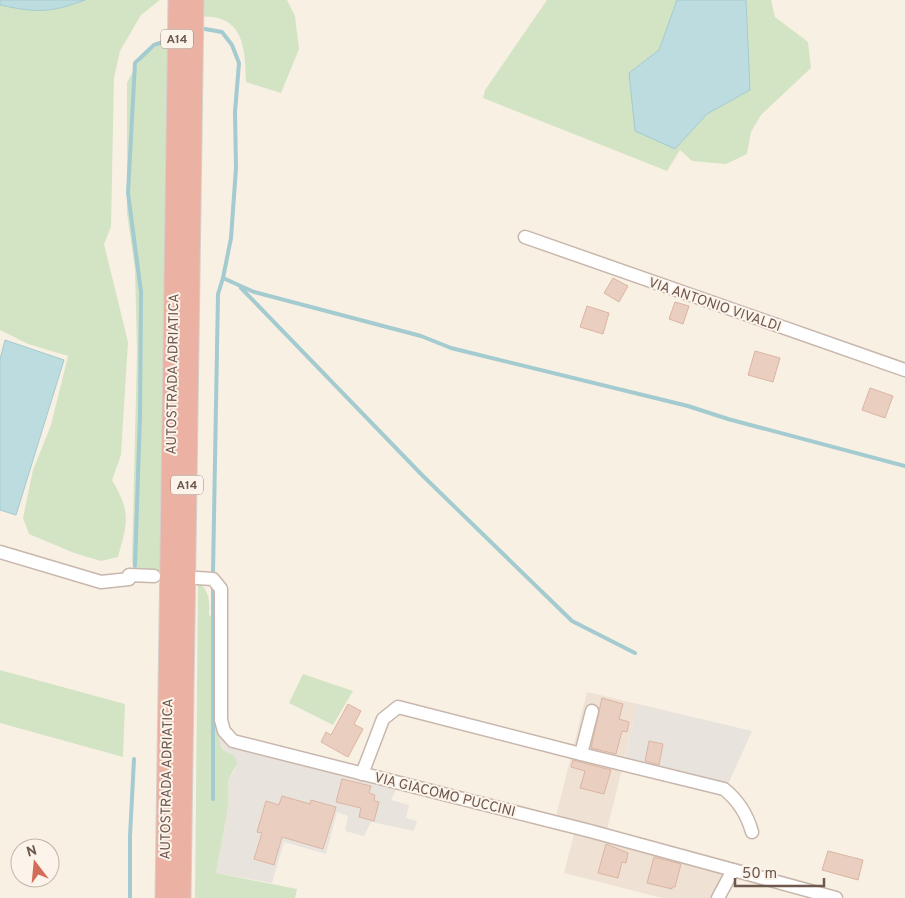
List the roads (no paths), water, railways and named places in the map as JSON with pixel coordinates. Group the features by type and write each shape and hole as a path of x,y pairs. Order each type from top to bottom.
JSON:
{"highway":[{"name":"AUTOSTRADA ADRIATICA","path":"178,0 185,75 181,898"},
{"name":"AUTOSTRADA ADRIATICA","path":"165,898 185,75 194,0"}],"street":[{"name":"VIA ANTONIO VIVALDI","path":"525,237 905,370"},
{"path":"0,552 102,582 129,577 154,576"},
{"name":"VIA GIACOMO PUCCINI","path":"197,578 213,579 221,589 221,720 228,736 236,742 590,831 836,898"},
{"path":"362,774 383,719 398,708 724,789 735,797 747,816 752,832"},
{"path":"581,754 592,710"},
{"path":"718,898 733,870"}],"water":[{"path":"0,0 85,0 52,9 34,10 0,5"},
{"path":"677,0 746,0 750,90 707,114 675,149 635,131 629,73 659,50"},
{"path":"5,340 64,360 16,515 0,510 0,359"}],"waterway":[{"path":"199,28 222,32 232,45 239,63 235,112 236,168 231,238 223,278 254,292 421,336 451,348 688,406 728,419 905,466"},
{"path":"135,566 140,415 141,292 128,193 135,63 154,45 172,39"},
{"path":"213,572 218,294 223,278"},
{"path":"241,288 422,475 572,621 635,653"},
{"path":"213,590 213,799"},
{"path":"130,898 130,836 134,759"}]}
